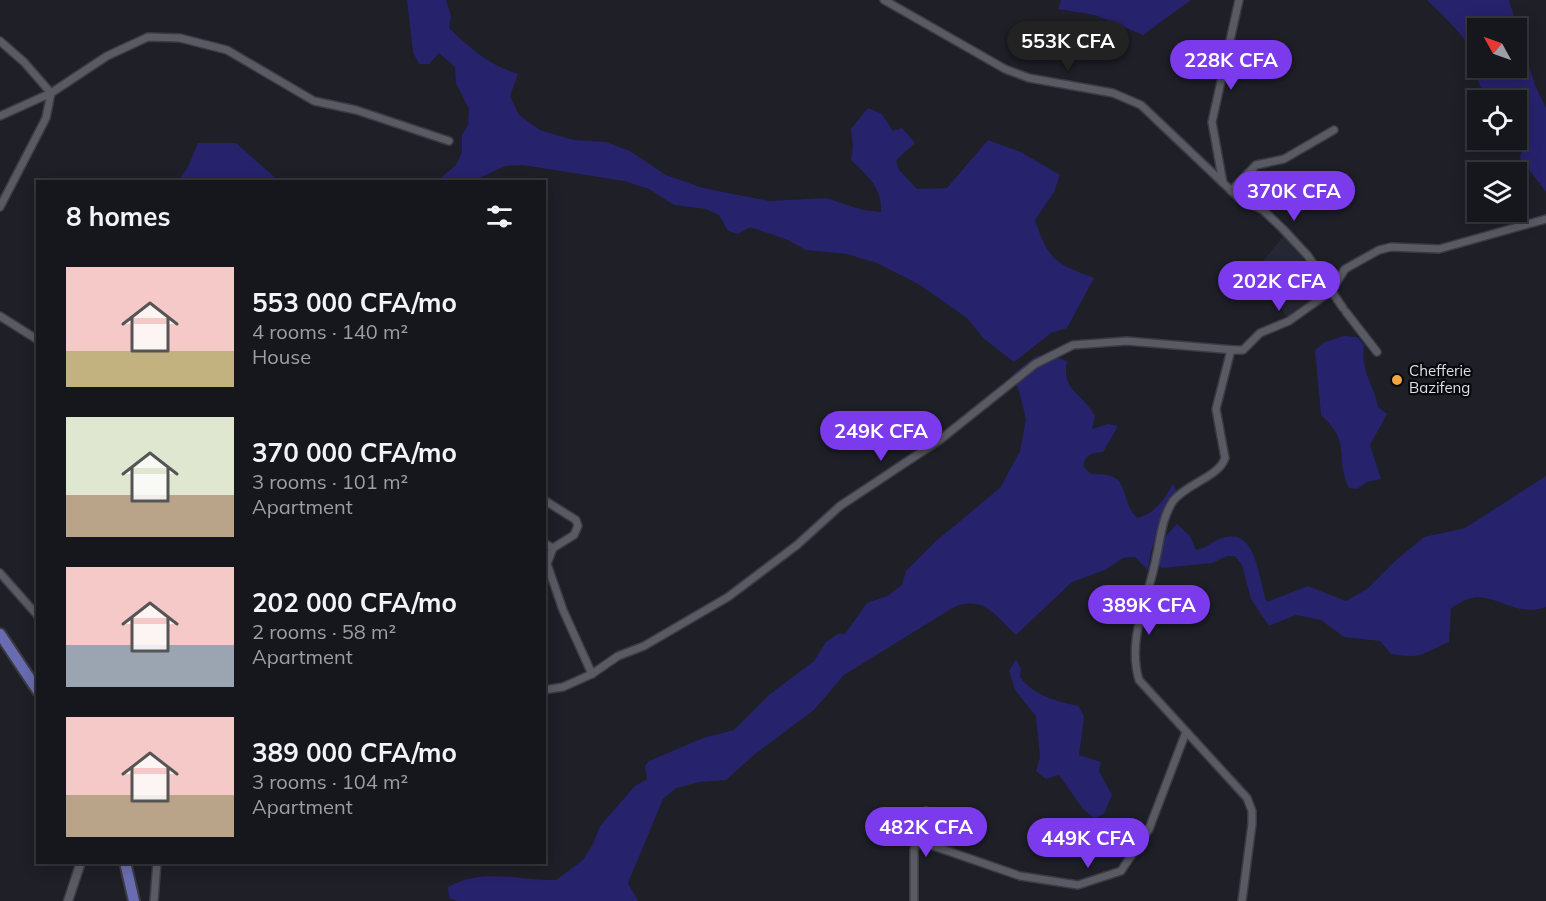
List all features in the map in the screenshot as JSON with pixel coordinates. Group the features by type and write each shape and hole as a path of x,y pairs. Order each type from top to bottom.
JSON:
{"main road":[{"path":"0,634 36,688"},
{"path":"125,864 134,901"}],"street":[{"path":"884,0 1005,69 1029,78 1113,93 1131,99 1153,115 1231,192 1263,210 1283,229 1308,256 1344,310 1377,352"},
{"path":"1223,183 1212,122 1239,0"},
{"path":"0,116 51,93 107,56 148,37 180,38 226,50 314,101 356,110 449,141"},
{"path":"0,41 24,62 51,93"},
{"path":"0,207 46,118 51,93"},
{"path":"1231,192 1256,165 1284,159 1334,130"},
{"path":"1242,901 1252,812 1247,798 1139,680 1134,665 1134,646 1158,546 1173,502 1189,485 1223,464 1226,458 1217,400 1231,350 1243,350 1260,333 1288,321 1331,291 1345,268 1379,250 1399,247 1439,249 1546,219"},
{"path":"0,316 36,339"},
{"path":"546,690 563,687 592,674 618,656 644,646 728,597 797,545 840,506 899,464 941,439 1035,364 1072,345 1127,341 1243,350"},
{"path":"546,501 576,520 578,526 574,535 553,548 547,564 563,609 592,674"},
{"path":"546,544 553,548"},
{"path":"0,573 36,614"},
{"path":"916,840 1020,876 1078,885 1121,871 1149,829 1186,732"},
{"path":"914,901 916,840 926,811"},
{"path":"68,901 80,864"},
{"path":"154,901 157,864"}],"shaded area":[{"path":"407,0 446,0 451,16 449,28 481,56 518,74 510,96 519,115 540,130 573,140 606,142 630,151 666,175 703,188 769,201 826,198 863,210 881,212 877,189 851,160 853,147 851,129 868,108 882,114 893,131 902,128 915,143 896,160 899,170 917,189 947,188 988,140 1021,152 1060,175 1054,192 1035,220 1045,244 1055,259 1094,278 1067,328 1051,333 1014,362 983,338 967,318 920,285 877,263 847,254 806,250 788,240 750,227 738,234 728,231 719,215 706,209 674,205 649,189 624,181 523,165 505,166 475,180 438,180 456,165 462,152 462,135 468,125 469,109 456,83 455,67 439,53 429,64 419,64 413,52"},
{"path":"1061,0 1191,0 1143,35 1095,15 1058,9"},
{"path":"1427,0 1509,0 1515,18 1467,18 1467,44"},
{"path":"1527,59 1535,85 1546,108 1546,192 1527,167 1527,162 1523,162 1520,158 1522,150 1527,150 1527,90 1482,90 1478,78 1527,78"},
{"path":"198,143 236,143 278,180 179,180 188,167"},
{"path":"1284,236 1302,257 1317,282 1316,295 1287,318 1256,269"},
{"path":"1344,336 1357,337 1364,345 1364,364 1378,407 1387,414 1370,445 1381,479 1367,482 1357,489 1349,488 1337,434 1321,415 1315,350 1325,342"},
{"path":"1045,354 1067,361 1066,371 1070,386 1095,416 1092,429 1108,424 1118,426 1103,452 1090,455 1083,466 1091,474 1105,474 1114,477 1123,487 1127,502 1137,518 1149,513 1158,505 1173,484 1179,496 1158,531 1148,570 1135,557 1123,558 1105,570 1072,582 1016,635 989,609 974,604 954,607 844,675 814,710 755,754 726,780 699,782 676,788 663,799 628,883 638,901 457,901 449,898 448,887 474,878 501,876 556,880 583,860 600,826 635,786 647,779 645,766 649,761 703,738 734,730 770,694 814,661 826,642 838,634 845,634 867,603 887,596 902,585 906,571 936,541 1000,488 1020,451 1026,419 1019,391 1012,375 1035,357"},
{"path":"1546,476 1546,607 1525,610 1487,598 1477,597 1466,600 1451,608 1449,642 1416,656 1391,654 1380,641 1344,637 1321,620 1296,615 1269,626 1251,599 1242,565 1235,556 1227,556 1212,563 1162,568 1158,563 1164,538 1177,524 1190,536 1196,550 1226,537 1236,537 1244,541 1255,559 1267,602 1308,586 1346,601 1367,589 1396,560 1424,537 1465,528"},
{"path":"1016,659 1021,669 1020,677 1032,689 1054,700 1079,706 1084,717 1079,755 1101,762 1099,771 1112,795 1104,814 1094,818 1083,809 1059,775 1046,779 1036,771 1040,758 1036,716 1015,690 1009,671"}],"place":[{"name":"Chefferie Bazifeng","path":"1397,380"}]}
